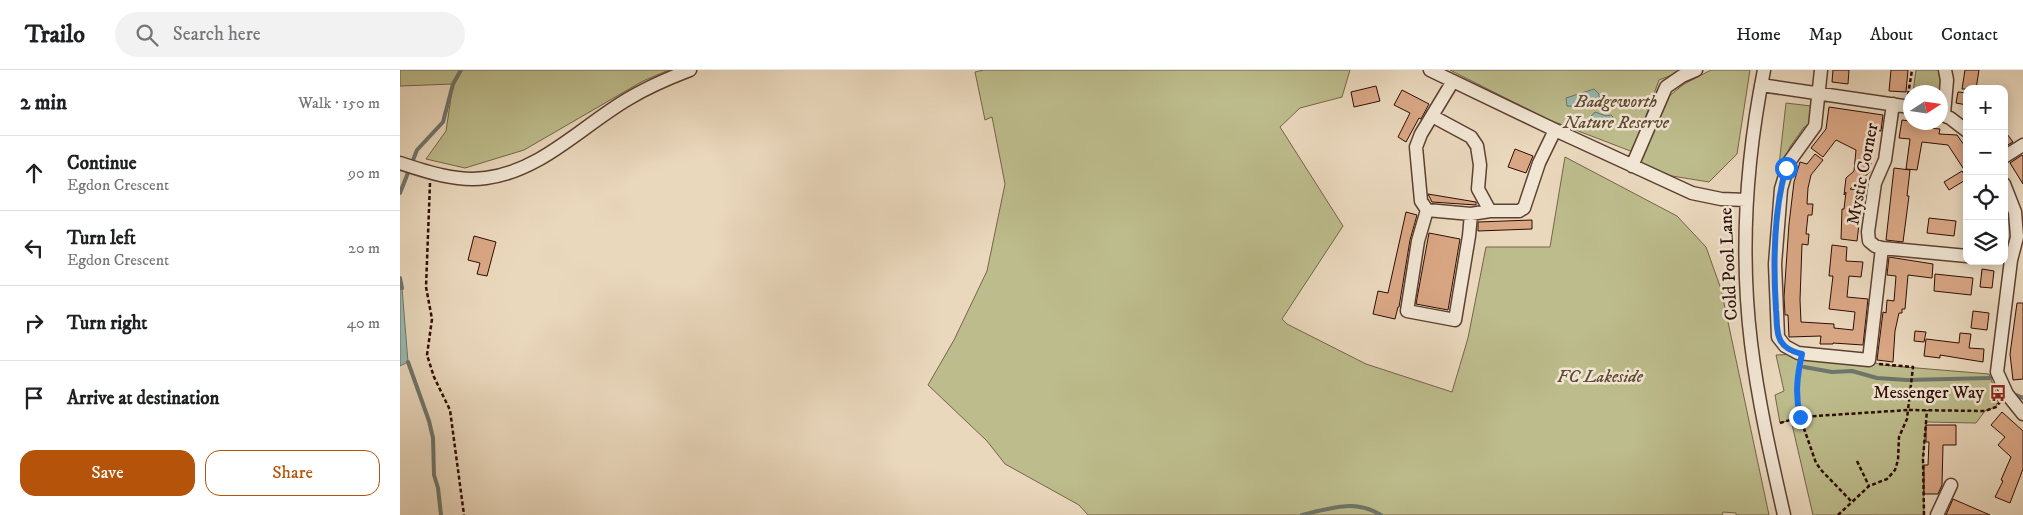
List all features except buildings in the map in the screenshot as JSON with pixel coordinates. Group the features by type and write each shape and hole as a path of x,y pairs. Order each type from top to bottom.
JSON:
{"street":[{"path":"400,163 459,179 486,178 519,169 538,160 628,99 671,77 690,70"},
{"name":"Cold Pool Lane","path":"1430,70 1554,130 1692,193 1721,199 1746,200 1745,253 1751,343 1769,450 1784,515"},
{"path":"1632,166 1666,87 1682,76 1696,70"},
{"path":"1746,200 1752,142 1764,70"},
{"path":"1821,70 1815,126 1786,168 1781,189 1776,226 1775,264 1778,337 1789,349 1802,354 1869,360 1882,248 1963,256"},
{"path":"1945,70 1946,85"},
{"path":"1453,81 1416,147 1422,201 1427,210 1418,241 1407,310 1455,320 1471,214"},
{"path":"1761,85 1903,106"},
{"name":"Mystic Corner","path":"1882,248 1874,246 1870,241 1868,232 1876,182 1886,160 1893,104"},
{"path":"1432,116 1471,138 1477,146 1480,165 1478,189 1490,211"},
{"path":"1948,118 1966,130"},
{"path":"1427,210 1471,214 1490,211 1519,211 1524,208 1539,163 1554,130"},
{"path":"2008,154 2023,145"},
{"path":"2008,193 2016,212 2020,237 2008,260"},
{"path":"2008,265 1997,372 2007,394 2023,414"},
{"path":"1936,515 1951,485"}],"path":[{"path":"1911,85 1912,70"},
{"path":"430,172 426,287 432,319 427,355 434,377 450,410 464,515"},
{"path":"1802,354 1796,382 1796,399 1800,417 1816,462 1822,471 1852,502"},
{"path":"1838,515 1869,486 1888,479 1895,470 1898,460 1899,437 1907,419 1913,367 1881,365 1869,360"},
{"path":"1780,422 1800,417 1908,410 1985,411 1996,408 2007,394"},
{"path":"1924,515 1923,458 1927,410"},
{"path":"1857,461 1869,486"}],"green space":[{"path":"400,70 669,70 643,81 524,150 465,168 426,159 446,131 453,84 400,86"},
{"name":"FC Lakeside","path":"984,70 1350,70 1342,97 1300,108 1280,127 1343,226 1282,319 1287,324 1366,364 1452,392 1468,338 1486,247 1550,247 1565,157 1677,216 1706,247 1721,289 1769,515 1736,515 1736,513 1723,512 1722,515 1088,515 1079,505 1005,464 987,441 928,385 954,340 987,271 1005,184 992,117 985,120 975,72"},
{"name":"Badgeworth Nature Reserve","path":"1450,70 1685,70 1659,80 1633,152 1547,119"},
{"path":"1711,70 1750,70 1737,154 1709,182 1672,176 1636,162 1663,101 1684,84"},
{"path":"1916,70 1940,70 1942,75 1941,85 1914,85"},
{"path":"1786,103 1811,106 1813,112 1808,127 1804,127 1790,147 1782,165 1779,165"},
{"path":"1802,354 1869,360 1881,365 1989,374 1998,398 1996,407 1985,411 1976,423 1926,422 1923,459 1924,515 1813,515 1791,420 1780,423 1775,395 1784,391 1776,355"}],"water":[{"path":"1594,89 1599,94 1600,104 1593,108 1567,106 1566,98"},
{"path":"1595,112 1613,117 1608,124 1586,122"},
{"path":"402,288 408,362 400,366 400,290"}],"waterway":[{"path":"400,193 417,150 443,122 453,84 461,70"},
{"path":"400,278 402,288"},
{"path":"408,362 429,421 433,438 434,475 438,488 441,515"},
{"path":"1804,367 1832,372 1852,371 1877,378 1907,380 1990,378"},
{"path":"2016,395 2023,398"},
{"path":"1302,515 1342,506 1362,507 1381,515"}],"place":[{"name":"Messenger Way","path":"1998,393"}],"route":[{"path":"1786,168 1776,226 1775,264 1778,337 1784,346 1802,354 1796,382 1796,399 1800,417"}]}
